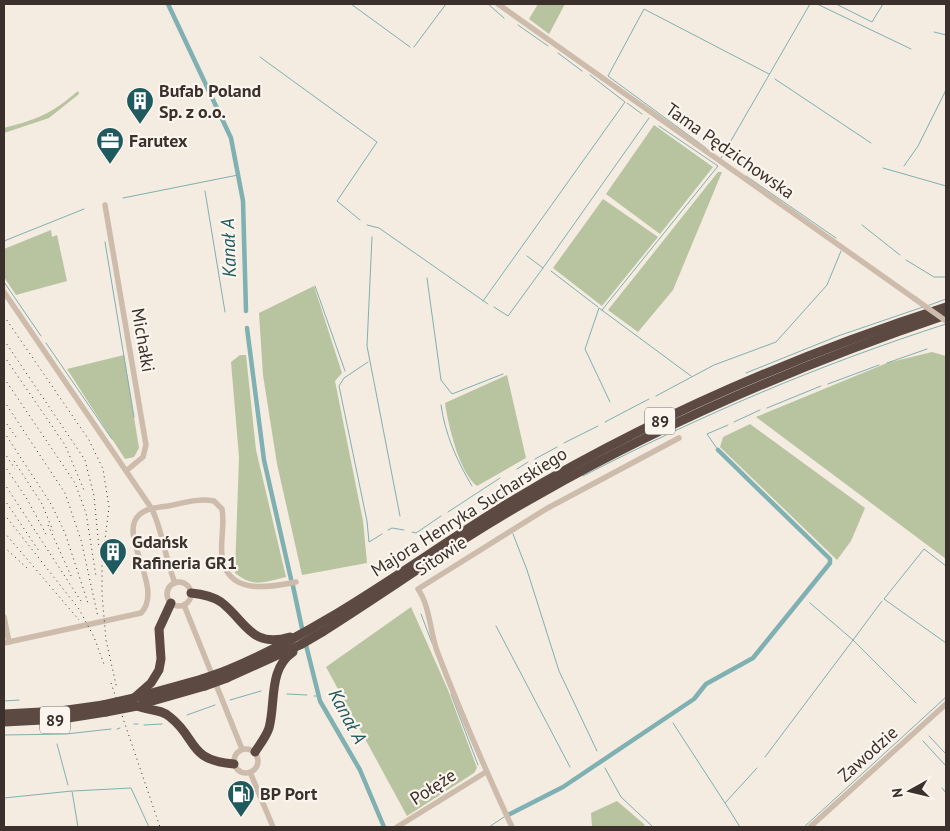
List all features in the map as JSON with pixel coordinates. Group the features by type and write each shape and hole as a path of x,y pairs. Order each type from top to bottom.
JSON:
{"highway":[{"name":"Majora Henryka Sucharskiego","path":"323,627 482,519 627,438 703,401 790,363 946,307"},
{"name":"Majora Henryka Sucharskiego","path":"4,722 62,719 136,702 203,683 226,674 300,640 323,627 500,517 645,437 793,370 946,315"},
{"path":"191,593 209,596 220,601 258,637 276,640 300,640"},
{"path":"170,603 159,629 161,659 159,670 136,702 169,715 191,744 206,758 234,764"},
{"path":"255,752 268,730 279,667 300,640"},
{"name":"Majora Henryka Sucharskiego","path":"4,714 105,708"}],"street":[{"name":"Tama Pędzichowska","path":"498,4 946,321"},
{"name":"Michałki","path":"105,205 146,445 143,457 126,471"},
{"path":"4,292 152,509 175,583"},
{"name":"Sitowie","path":"512,827 486,772 437,650 423,596 418,589 546,509 679,438"},
{"path":"4,617 6,642 141,613 146,607 149,595 135,539 134,522 140,514 152,509 196,500 214,501 222,510 222,556 230,573 239,582 252,587 264,588 296,582"},
{"path":"175,583 187,584 191,593 190,599 184,605 175,606 170,603 167,592 175,583"},
{"path":"184,605 242,749"},
{"name":"Zawodzie","path":"810,827 946,704"},
{"path":"247,748 255,752 258,762 250,772 239,771 234,764 235,755 242,749 247,748"},
{"path":"250,772 273,827"},
{"name":"Połęże","path":"397,827 486,772"}],"green space":[{"path":"538,4 565,4 549,34 529,19"},
{"path":"78,91 79,94 49,118 4,133 4,128 44,115"},
{"path":"654,125 713,167 660,234 606,194"},
{"path":"718,172 722,172 673,290 638,332 608,310"},
{"path":"603,199 658,237 602,306 553,268"},
{"path":"51,230 52,237 57,235 67,281 16,295 4,277 4,249"},
{"path":"314,286 342,373 335,381 363,521 367,563 302,575 277,464 263,375 259,313"},
{"path":"932,352 946,356 946,559 756,417 887,363"},
{"path":"124,355 139,448 134,457 125,459 67,369"},
{"path":"240,355 246,355 256,450 286,577 265,582 248,581 235,573 239,457 231,362"},
{"path":"507,375 526,458 477,486 465,471 460,460 455,447 445,403"},
{"path":"750,424 865,508 851,541 837,560 720,447 723,437"},
{"path":"411,607 448,690 477,768 474,773 407,816 326,667"},
{"path":"617,801 645,825 641,827 592,827 591,813"}],"waterway":[{"name":"Kanał A","path":"168,4 231,138 243,201 246,311"},
{"path":"351,4 410,47"},
{"path":"414,47 446,4"},
{"path":"488,4 504,18"},
{"path":"721,158 810,4"},
{"path":"817,4 911,49"},
{"path":"836,4 872,22 883,4"},
{"path":"706,148 608,76 644,9 769,74"},
{"path":"518,25 548,46"},
{"path":"934,32 946,35"},
{"path":"558,53 582,71"},
{"path":"260,57 377,142 337,201 360,220"},
{"path":"483,301 625,102 590,75"},
{"path":"775,79 871,143"},
{"path":"904,166 918,146 946,90"},
{"path":"627,103 642,114"},
{"path":"543,268 649,118"},
{"path":"602,310 718,166 659,126"},
{"path":"883,168 946,186"},
{"path":"123,198 238,175"},
{"path":"746,176 836,238"},
{"path":"205,191 225,312"},
{"path":"4,241 84,209"},
{"path":"367,225 379,228 488,304"},
{"path":"862,225 900,255"},
{"path":"372,237 367,346 400,516"},
{"path":"105,242 134,417"},
{"path":"656,396 714,365 776,342 827,285 841,251"},
{"path":"494,307 508,316 543,268 527,256"},
{"path":"906,260 934,277 946,277"},
{"path":"551,271 598,307"},
{"path":"427,278 441,380 452,394 503,374"},
{"path":"4,282 41,336"},
{"path":"315,286 345,371"},
{"path":"927,306 946,299"},
{"path":"746,373 838,336 923,307"},
{"path":"610,402 585,349 599,308 691,376"},
{"path":"583,476 672,432 761,392 852,356 946,324"},
{"name":"Kanał A","path":"247,328 264,460 291,579"},
{"path":"46,343 112,439"},
{"path":"887,363 927,349"},
{"path":"368,362 344,378 339,386 367,521 369,542 382,534"},
{"path":"828,384 879,365"},
{"path":"767,408 821,386"},
{"path":"605,422 649,399"},
{"path":"441,405 452,447 472,486"},
{"path":"734,422 760,410"},
{"path":"718,450 707,434 728,425"},
{"path":"564,443 598,426"},
{"path":"535,459 557,447"},
{"path":"508,815 563,787 694,699 706,684 753,658 830,563 830,559 718,450"},
{"path":"517,469 528,462"},
{"path":"448,512 500,478"},
{"path":"412,532 416,533 441,516"},
{"path":"388,530 392,528 404,530"},
{"path":"513,534 527,570 559,671 597,751"},
{"path":"946,566 924,549 884,599 946,643"},
{"name":"Kanał A","path":"293,586 303,633"},
{"path":"810,603 853,640 882,601"},
{"path":"421,614 432,643"},
{"path":"496,626 570,767"},
{"path":"765,757 853,640 916,703"},
{"name":"Kanał A","path":"305,641 320,701 360,770 384,827"},
{"path":"230,700 261,691"},
{"path":"287,694 307,695"},
{"path":"451,694 478,765"},
{"path":"804,827 946,697"},
{"path":"4,701 19,700"},
{"path":"187,715 215,705"},
{"path":"673,723 725,803"},
{"path":"144,725 162,724"},
{"path":"4,735 66,734 111,729"},
{"path":"929,736 946,754"},
{"path":"923,741 946,766"},
{"path":"57,744 68,785"},
{"path":"605,768 621,797 653,827"},
{"path":"740,827 725,803 757,768"},
{"path":"73,791 131,788 149,827"},
{"path":"942,788 946,793"},
{"path":"4,798 72,791 78,827"},
{"path":"489,827 504,817"}],"railway":[{"path":"4,316 89,440 103,469 109,507 102,564 102,594 106,640 117,689"},
{"path":"4,340 85,460 94,496 99,548"},
{"path":"4,356 65,445 84,490"},
{"path":"4,378 75,483 86,513 96,576"},
{"path":"4,401 65,493 81,540 98,617"},
{"path":"4,420 16,437"},
{"path":"4,432 51,504 65,533 88,603"},
{"path":"4,452 15,469"},
{"path":"14,461 42,504 53,531"},
{"path":"4,465 27,499 47,536"},
{"path":"4,483 81,601"},
{"path":"4,499 39,551"},
{"path":"4,514 79,609 94,637 105,667"},
{"path":"48,525 72,578"},
{"path":"4,532 79,620"},
{"path":"4,547 27,568"},
{"path":"111,683 160,827"}],"place":[{"name":"Bufab Poland Sp. z o.o.","path":"140,125"},
{"name":"Farutex","path":"110,165"},
{"name":"Gdańsk Rafineria GR1","path":"113,576"},
{"name":"BP Port","path":"241,818"}]}
